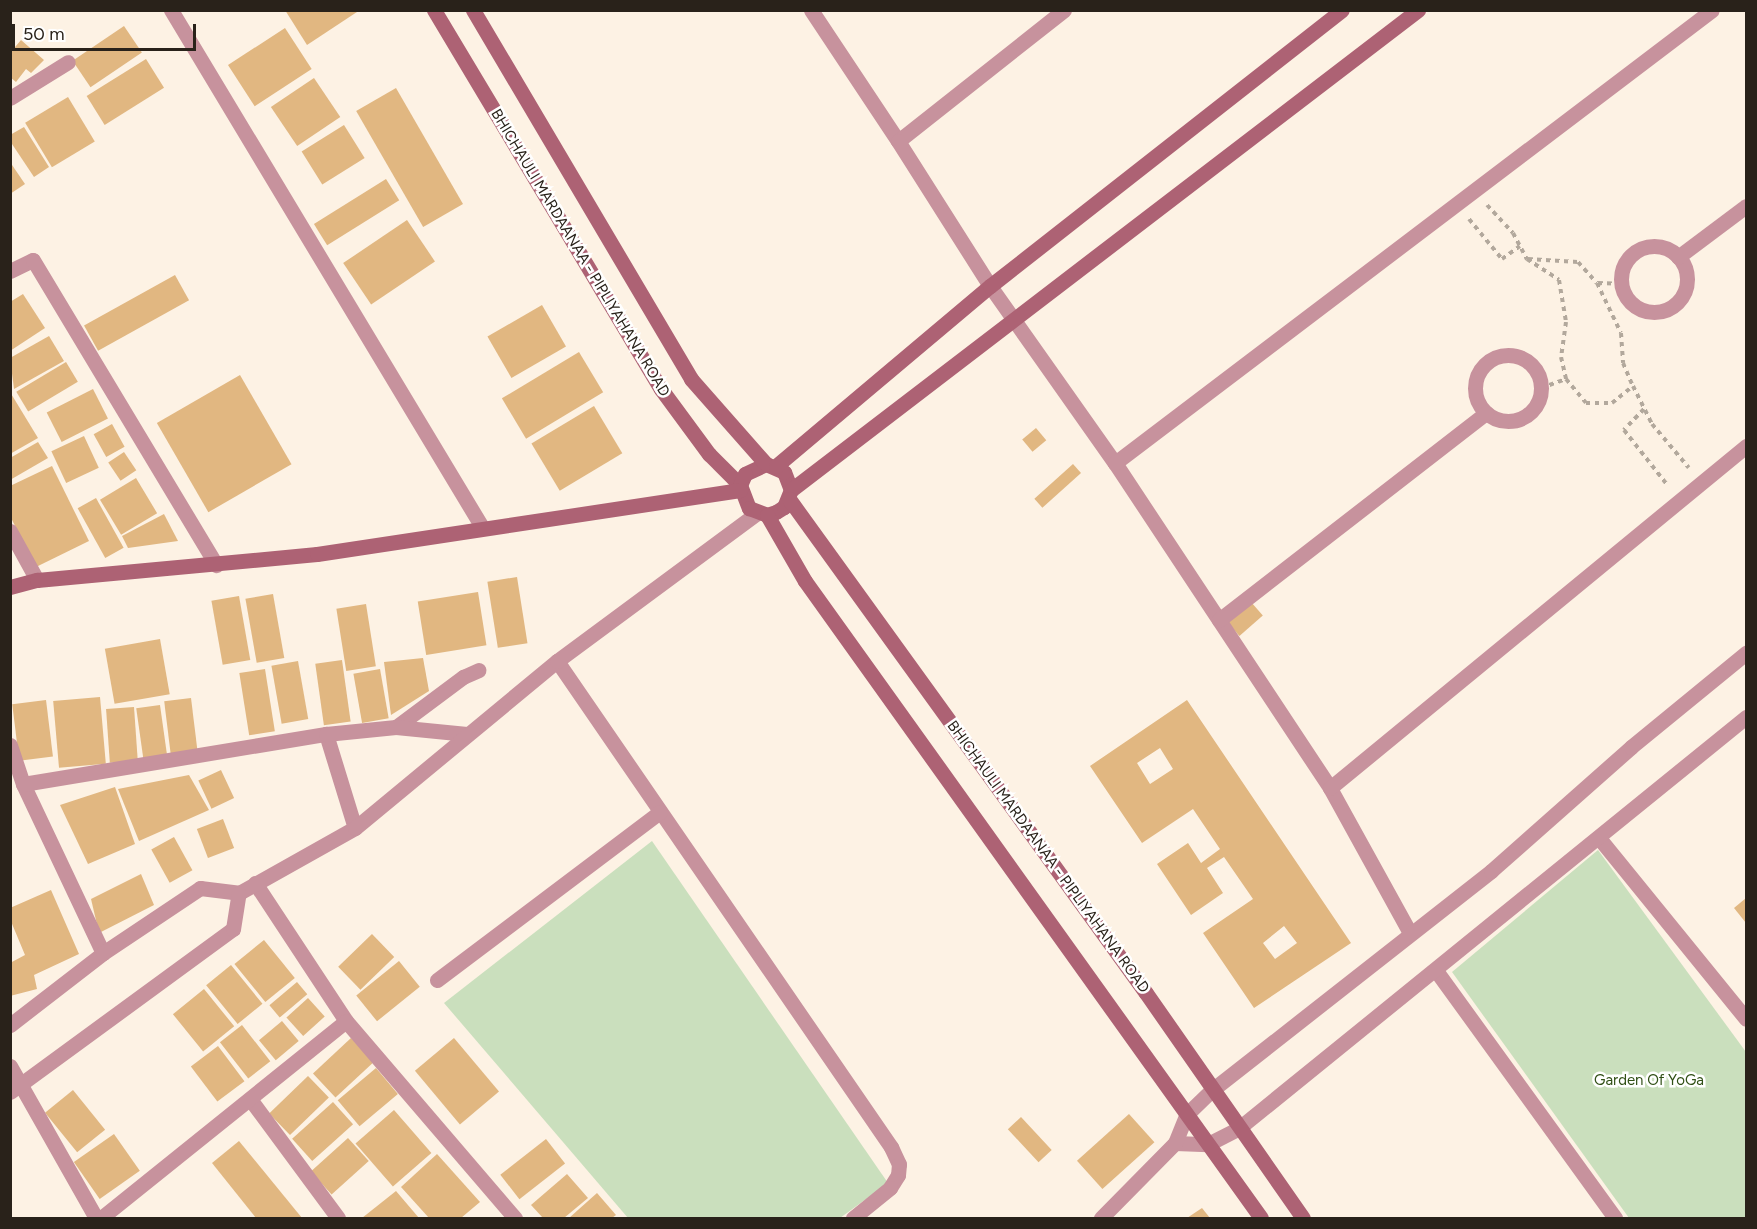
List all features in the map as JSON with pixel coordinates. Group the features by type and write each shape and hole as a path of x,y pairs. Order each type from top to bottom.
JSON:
{"main road":[{"name":"BHICHAULI MARDAANAA - PIPLIYAHANA ROAD","path":"434,10 662,389 709,454 740,487 743,500 762,514 805,581 1261,1218"},
{"name":"BHICHAULI MARDAANAA - PIPLIYAHANA ROAD","path":"473,10 691,379 771,465 789,480 790,494 1303,1218"},
{"path":"10,587 37,580 317,554 740,487 745,474 771,465 990,286 1342,10"},
{"path":"762,514 784,507 790,494 1013,318 1418,10"}],"street":[{"path":"171,10 482,527"},
{"path":"811,10 990,286 1115,463 1330,788 1410,933"},
{"path":"898,141 1064,10"},
{"path":"1115,463 1712,10"},
{"path":"10,98 68,62"},
{"path":"1678,257 1746,206"},
{"path":"1663,248 1678,257 1687,280 1680,300 1672,307 1651,312 1640,310 1631,303 1621,284 1625,263 1641,249 1663,248"},
{"path":"10,271 33,260 216,565"},
{"path":"1517,356 1534,369 1541,388 1534,408 1516,420 1506,421 1485,412 1479,404 1475,382 1479,372 1495,358 1517,356"},
{"path":"1219,620 1485,412"},
{"path":"1330,788 1746,446"},
{"path":"10,1025 104,953 200,888 239,893 355,828 557,661 762,514"},
{"path":"10,531 37,580"},
{"path":"1101,1218 1175,1143 1187,1114 1212,1090 1491,871 1746,653"},
{"path":"557,661 891,1147 899,1164 898,1175 890,1188 853,1218"},
{"path":"396,727 463,677 479,670"},
{"path":"1175,1143 1208,1144 1239,1128 1437,972 1746,717"},
{"path":"23,784 326,734 396,727 467,734"},
{"path":"326,734 355,828"},
{"path":"10,745 23,784 104,953"},
{"path":"436,980 660,812"},
{"path":"1599,838 1746,1016"},
{"path":"255,883 346,1021 515,1218"},
{"path":"16,1088 233,929 239,893"},
{"path":"1437,972 1615,1218"},
{"path":"101,1218 346,1021"},
{"path":"10,1066 16,1088 96,1218"},
{"path":"250,1099 330,1216"}],"path":[{"path":"1474,191 1513,233 1527,259 1559,280 1566,322 1561,357 1566,379 1586,403 1612,403 1633,386"},
{"path":"1457,203 1502,259 1520,246"},
{"path":"1527,259 1578,262 1597,283 1621,333 1623,363 1644,409 1701,483"},
{"path":"1597,283 1621,284"},
{"path":"1541,388 1566,379"},
{"path":"1644,409 1623,430 1680,500"}],"green space":[{"path":"652,841 888,1183 840,1218 628,1218 444,1003"},
{"name":"Garden Of YoGa","path":"1598,850 1746,1052 1746,1218 1629,1218 1452,972"}],"building":[{"path":"285,10 360,10 307,45"},
{"path":"124,26 142,53 90,87 73,61"},
{"path":"285,28 312,69 255,106 228,65"},
{"path":"21,40 44,60 31,73 26,69 16,82 10,77 10,53"},
{"path":"146,59 164,88 105,125 87,96"},
{"path":"314,78 340,117 297,146 271,107"},
{"path":"396,88 463,204 423,227 356,111"},
{"path":"68,97 95,142 52,167 25,123"},
{"path":"344,125 365,158 322,185 302,151"},
{"path":"24,127 49,167 34,177 10,141 10,135"},
{"path":"10,162 25,184 10,194"},
{"path":"386,179 399,200 327,245 314,224"},
{"path":"407,220 435,261 371,305 343,263"},
{"path":"175,275 189,300 98,351 84,325"},
{"path":"23,294 45,328 10,351 10,302"},
{"path":"542,305 566,347 511,378 487,336"},
{"path":"49,336 64,361 14,389 10,358"},
{"path":"579,352 603,392 526,439 502,398"},
{"path":"66,362 78,382 28,412 16,392"},
{"path":"240,375 292,464 208,512 157,423"},
{"path":"93,389 108,418 62,442 47,413"},
{"path":"10,392 38,438 10,454"},
{"path":"594,406 622,453 560,491 531,444"},
{"path":"112,424 125,447 106,457 94,434"},
{"path":"1036,428 1046,440 1032,452 1022,440"},
{"path":"84,436 99,468 66,483 51,451"},
{"path":"38,442 48,458 10,480 10,458"},
{"path":"124,452 136,470 121,481 108,463"},
{"path":"1073,464 1081,473 1042,508 1034,499"},
{"path":"52,466 89,541 36,567 10,516 10,486"},
{"path":"136,478 157,513 121,535 100,500"},
{"path":"96,498 124,548 105,558 78,508"},
{"path":"164,514 178,541 128,548 122,536"},
{"path":"517,577 527,643 498,648 487,582"},
{"path":"478,592 486,645 426,655 418,602"},
{"path":"273,594 284,658 257,663 245,599"},
{"path":"239,596 250,660 223,665 211,601"},
{"path":"1251,602 1263,616 1239,636 1228,622"},
{"path":"366,604 376,666 346,671 336,609"},
{"path":"160,639 170,694 115,704 105,649"},
{"path":"423,658 429,691 391,715 384,662"},
{"path":"342,660 351,721 324,725 315,664"},
{"path":"298,661 308,719 282,724 271,666"},
{"path":"265,669 275,731 249,735 239,673"},
{"path":"380,669 389,718 362,723 353,674"},
{"path":"100,697 106,764 59,768 53,701"},
{"path":"191,698 198,754 171,757 164,701"},
{"path":"46,700 53,757 19,761 12,704"},
{"path":"1187,700 1351,943 1254,1008 1203,933 1253,899 1224,857 1207,868 1223,893 1191,915 1157,864 1188,843 1201,863 1220,849 1193,809 1142,843 1090,766","holes":["1160,748 1173,769 1150,784 1137,763","1284,926 1297,943 1275,959 1263,943"]},
{"path":"160,705 167,756 143,759 136,708"},
{"path":"134,707 138,761 110,763 106,709"},
{"path":"221,770 234,798 211,809 198,781"},
{"path":"189,775 209,810 139,841 118,789"},
{"path":"115,787 135,844 88,864 60,805"},
{"path":"223,819 234,848 208,858 197,829"},
{"path":"174,837 192,870 170,883 151,850"},
{"path":"141,874 154,905 99,933 91,899"},
{"path":"51,890 79,954 34,975 37,989 10,996 10,963 25,955 10,919 10,908"},
{"path":"1746,898 1746,923 1734,908"},
{"path":"372,934 394,957 360,990 338,967"},
{"path":"264,940 295,978 265,1002 234,964"},
{"path":"399,961 420,987 377,1021 356,996"},
{"path":"231,965 262,1004 238,1024 206,985"},
{"path":"297,982 307,994 280,1017 269,1005"},
{"path":"204,989 234,1026 203,1051 173,1014"},
{"path":"308,998 325,1017 303,1036 286,1017"},
{"path":"282,1021 299,1041 276,1060 259,1040"},
{"path":"242,1025 270,1061 248,1078 220,1042"},
{"path":"351,1038 374,1062 335,1098 313,1073"},
{"path":"454,1038 499,1092 460,1124 415,1071"},
{"path":"218,1046 244,1081 217,1102 191,1066"},
{"path":"376,1068 398,1094 360,1126 338,1100"},
{"path":"308,1076 329,1098 290,1135 269,1114"},
{"path":"73,1090 105,1130 77,1152 45,1113"},
{"path":"333,1102 353,1124 312,1161 292,1139"},
{"path":"394,1110 431,1153 393,1186 356,1143"},
{"path":"1129,1114 1154,1142 1102,1189 1077,1161"},
{"path":"1021,1117 1052,1150 1039,1162 1008,1129"},
{"path":"114,1134 140,1171 100,1199 74,1162"},
{"path":"348,1138 369,1161 332,1194 311,1171"},
{"path":"546,1139 565,1163 519,1199 500,1175"},
{"path":"239,1141 302,1218 256,1218 212,1163"},
{"path":"437,1154 480,1202 461,1218 429,1218 401,1187"},
{"path":"567,1174 588,1198 564,1218 543,1218 531,1205"},
{"path":"396,1191 419,1218 362,1218"},
{"path":"597,1193 616,1215 612,1218 569,1218"},
{"path":"1202,1208 1210,1218 1187,1218"}]}
